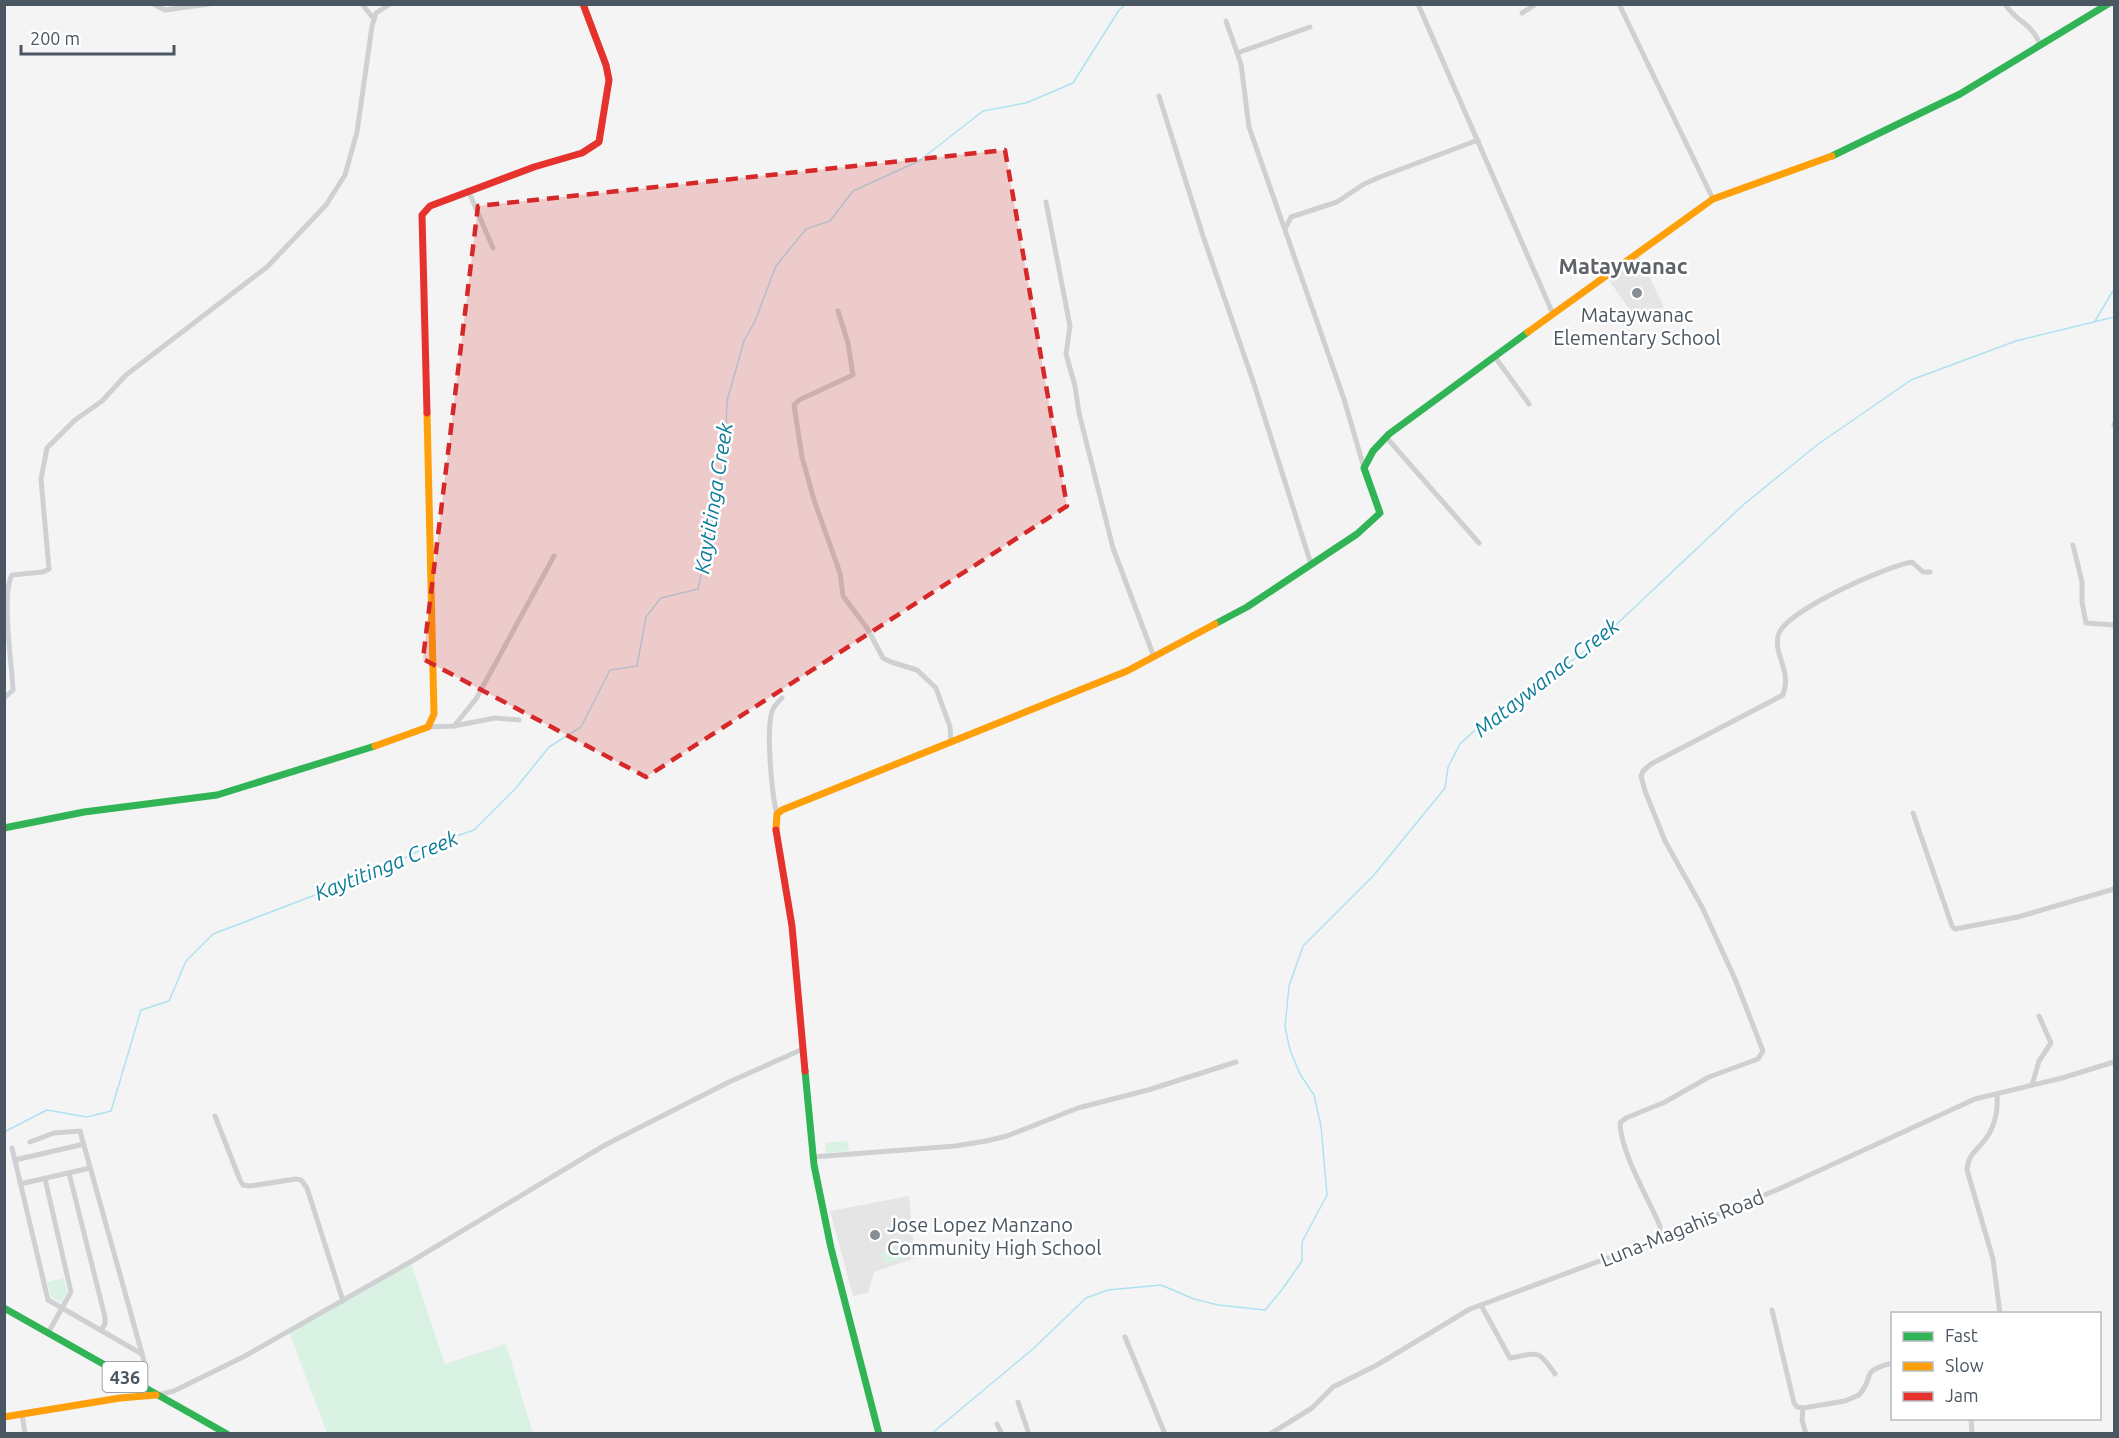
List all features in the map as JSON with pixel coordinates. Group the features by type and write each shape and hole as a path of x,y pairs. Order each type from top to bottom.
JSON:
{"street":[{"path":"153,4 165,10 210,4"},
{"path":"362,4 374,19"},
{"path":"4,698 13,690 7,614 9,580 12,574 43,572 49,569 40,479 47,448 75,420 102,401 126,375 267,267 326,205 345,175 357,132 374,19 376,13 390,4"},
{"path":"428,727 434,714 422,215 430,206 468,190 534,166 582,153 599,142 609,80 606,65 583,4"},
{"path":"1418,4 1553,314"},
{"path":"1522,13 1536,4"},
{"path":"1618,4 1713,199"},
{"path":"2005,4 2010,12 2030,27 2040,44"},
{"path":"1364,468 1373,451 1386,437 1713,199 1826,159 1960,94 2108,4"},
{"path":"777,814 782,810 1127,672 1247,607 1358,534 1380,513 1344,399 1249,127 1240,64 1226,21"},
{"path":"1237,53 1310,27"},
{"path":"1159,96 1311,564"},
{"path":"1285,228 1291,217 1337,202 1364,184 1478,141"},
{"path":"468,190 493,248"},
{"path":"1046,202 1070,326 1066,354 1076,386 1079,413 1113,548 1154,657"},
{"path":"838,311 848,343 853,375 799,400 794,405 802,457 814,500 840,573 843,596 867,627 882,658 917,670 936,688 950,727 951,742"},
{"path":"1495,357 1529,404"},
{"path":"1386,437 1479,543"},
{"path":"2073,545 2082,582 2082,602 2086,623 2115,625"},
{"path":"454,726 476,699 554,556"},
{"path":"1659,1239 1660,1226 1629,1156 1620,1124 1626,1118 1665,1102 1709,1077 1758,1059 1763,1051 1735,979 1702,907 1665,841 1645,791 1641,776 1643,771 1661,758 1783,695 1787,679 1777,643 1778,634 1784,624 1807,608 1878,572 1906,563 1912,562 1923,572 1930,573"},
{"path":"782,698 773,709 770,722 773,801 777,814 775,823 792,926 813,1156 831,1248 879,1434"},
{"path":"4,828 84,812 217,795 407,736 428,727 454,726 495,718 519,720"},
{"path":"1913,813 1952,927 1955,929 2018,917 2115,889"},
{"path":"2032,1085 2039,1061 2051,1043 2039,1016"},
{"path":"4,1417 120,1398 157,1395 174,1391 215,1373 289,1329 343,1301 605,1145 729,1082 803,1049"},
{"path":"813,1156 955,1146 986,1141 1007,1136 1078,1108 1148,1090 1236,1062"},
{"name":"Luna-Magahis Road","path":"1270,1434 1312,1408 1333,1387 1377,1365 1470,1309 1659,1239 1779,1189 1975,1099 2115,1062"},
{"path":"1997,1094 1998,1111 1987,1139 1971,1154 1967,1170 1993,1260 2000,1312"},
{"path":"215,1116 243,1185 296,1179 301,1180 307,1188 343,1301"},
{"path":"30,1142 54,1133 80,1131 146,1368 143,1373"},
{"path":"15,1160 84,1144"},
{"path":"12,1148 47,1297 50,1301 142,1354"},
{"path":"20,1184 90,1168"},
{"path":"69,1173 105,1317 105,1324 101,1330"},
{"path":"45,1179 71,1289 70,1296 48,1333"},
{"path":"1481,1305 1510,1358 1537,1353 1542,1355 1555,1374"},
{"name":"436","path":"4,1308 226,1434"},
{"path":"1772,1310 1794,1403 1797,1407 1845,1401 1859,1395 1870,1371 1891,1364"},
{"path":"1125,1337 1165,1434"},
{"path":"1018,1402 1029,1434"},
{"path":"1803,1408 1802,1420 1806,1434"},
{"path":"22,1414 25,1434"},
{"path":"997,1424 1002,1434"}],"highlighted area":[{"path":"1005,150 1067,506 646,777 423,659 478,206"}],"shaded area":[{"name":"Mataywanac Elementary School","path":"1639,256 1664,307 1637,320 1608,279"},
{"name":"Jose Lopez Manzano Community High School","path":"909,1196 915,1258 874,1272 868,1293 853,1296 830,1211"}],"green space":[{"path":"848,1141 849,1151 826,1153 825,1143"},
{"path":"903,1247 906,1258 885,1263 882,1252"},
{"path":"411,1263 445,1364 506,1344 533,1433 327,1433 289,1332"},
{"path":"64,1278 67,1292 61,1303 51,1297 47,1282"}],"waterway":[{"name":"Kaytitinga Creek","path":"4,1132 47,1110 87,1117 111,1111 141,1010 169,1001 186,961 213,934 378,871 433,844 474,830 516,788 549,747 581,727 610,670 637,666 646,617 661,598 698,589 725,452 727,401 744,341 755,321 776,266 806,229 830,221 853,191 919,161 983,111 1026,103 1073,83 1119,10 1126,4"},
{"path":"2095,321 2114,289"},
{"name":"Mataywanac Creek","path":"931,1434 1034,1348 1086,1298 1108,1290 1161,1285 1194,1299 1218,1305 1265,1310 1302,1261 1302,1242 1327,1195 1321,1126 1314,1095 1300,1074 1290,1050 1285,1027 1289,986 1303,946 1374,875 1445,788 1448,767 1460,744 1485,721 1518,701 1601,639 1743,505 1817,445 1911,380 2016,341 2114,317"}],"traffic: fast":[{"path":"1832,156 1960,94 2108,4"},
{"path":"1215,624 1247,607 1357,534 1380,513 1364,468 1373,451 1389,434 1528,332"},
{"path":"4,828 84,812 217,795 375,746"},
{"path":"805,1071 814,1165 831,1248 879,1434"},
{"path":"4,1308 227,1434"}],"traffic: slow":[{"path":"1528,332 1713,199 1832,156"},
{"path":"375,746 428,727 434,714 427,413"},
{"path":"776,830 777,814 782,810 1127,671 1215,624"},
{"path":"4,1417 120,1398 156,1395"}],"traffic: jam":[{"path":"427,413 422,215 430,206 534,167 582,153 599,142 609,80 606,65 583,4"},
{"path":"776,830 792,926 805,1071"}],"place":[{"name":"Mataywanac Elementary School","path":"1637,293"},
{"name":"Jose Lopez Manzano Community High School","path":"875,1235"}],"district":[{"name":"Mataywanac","path":"1623,265"}]}
